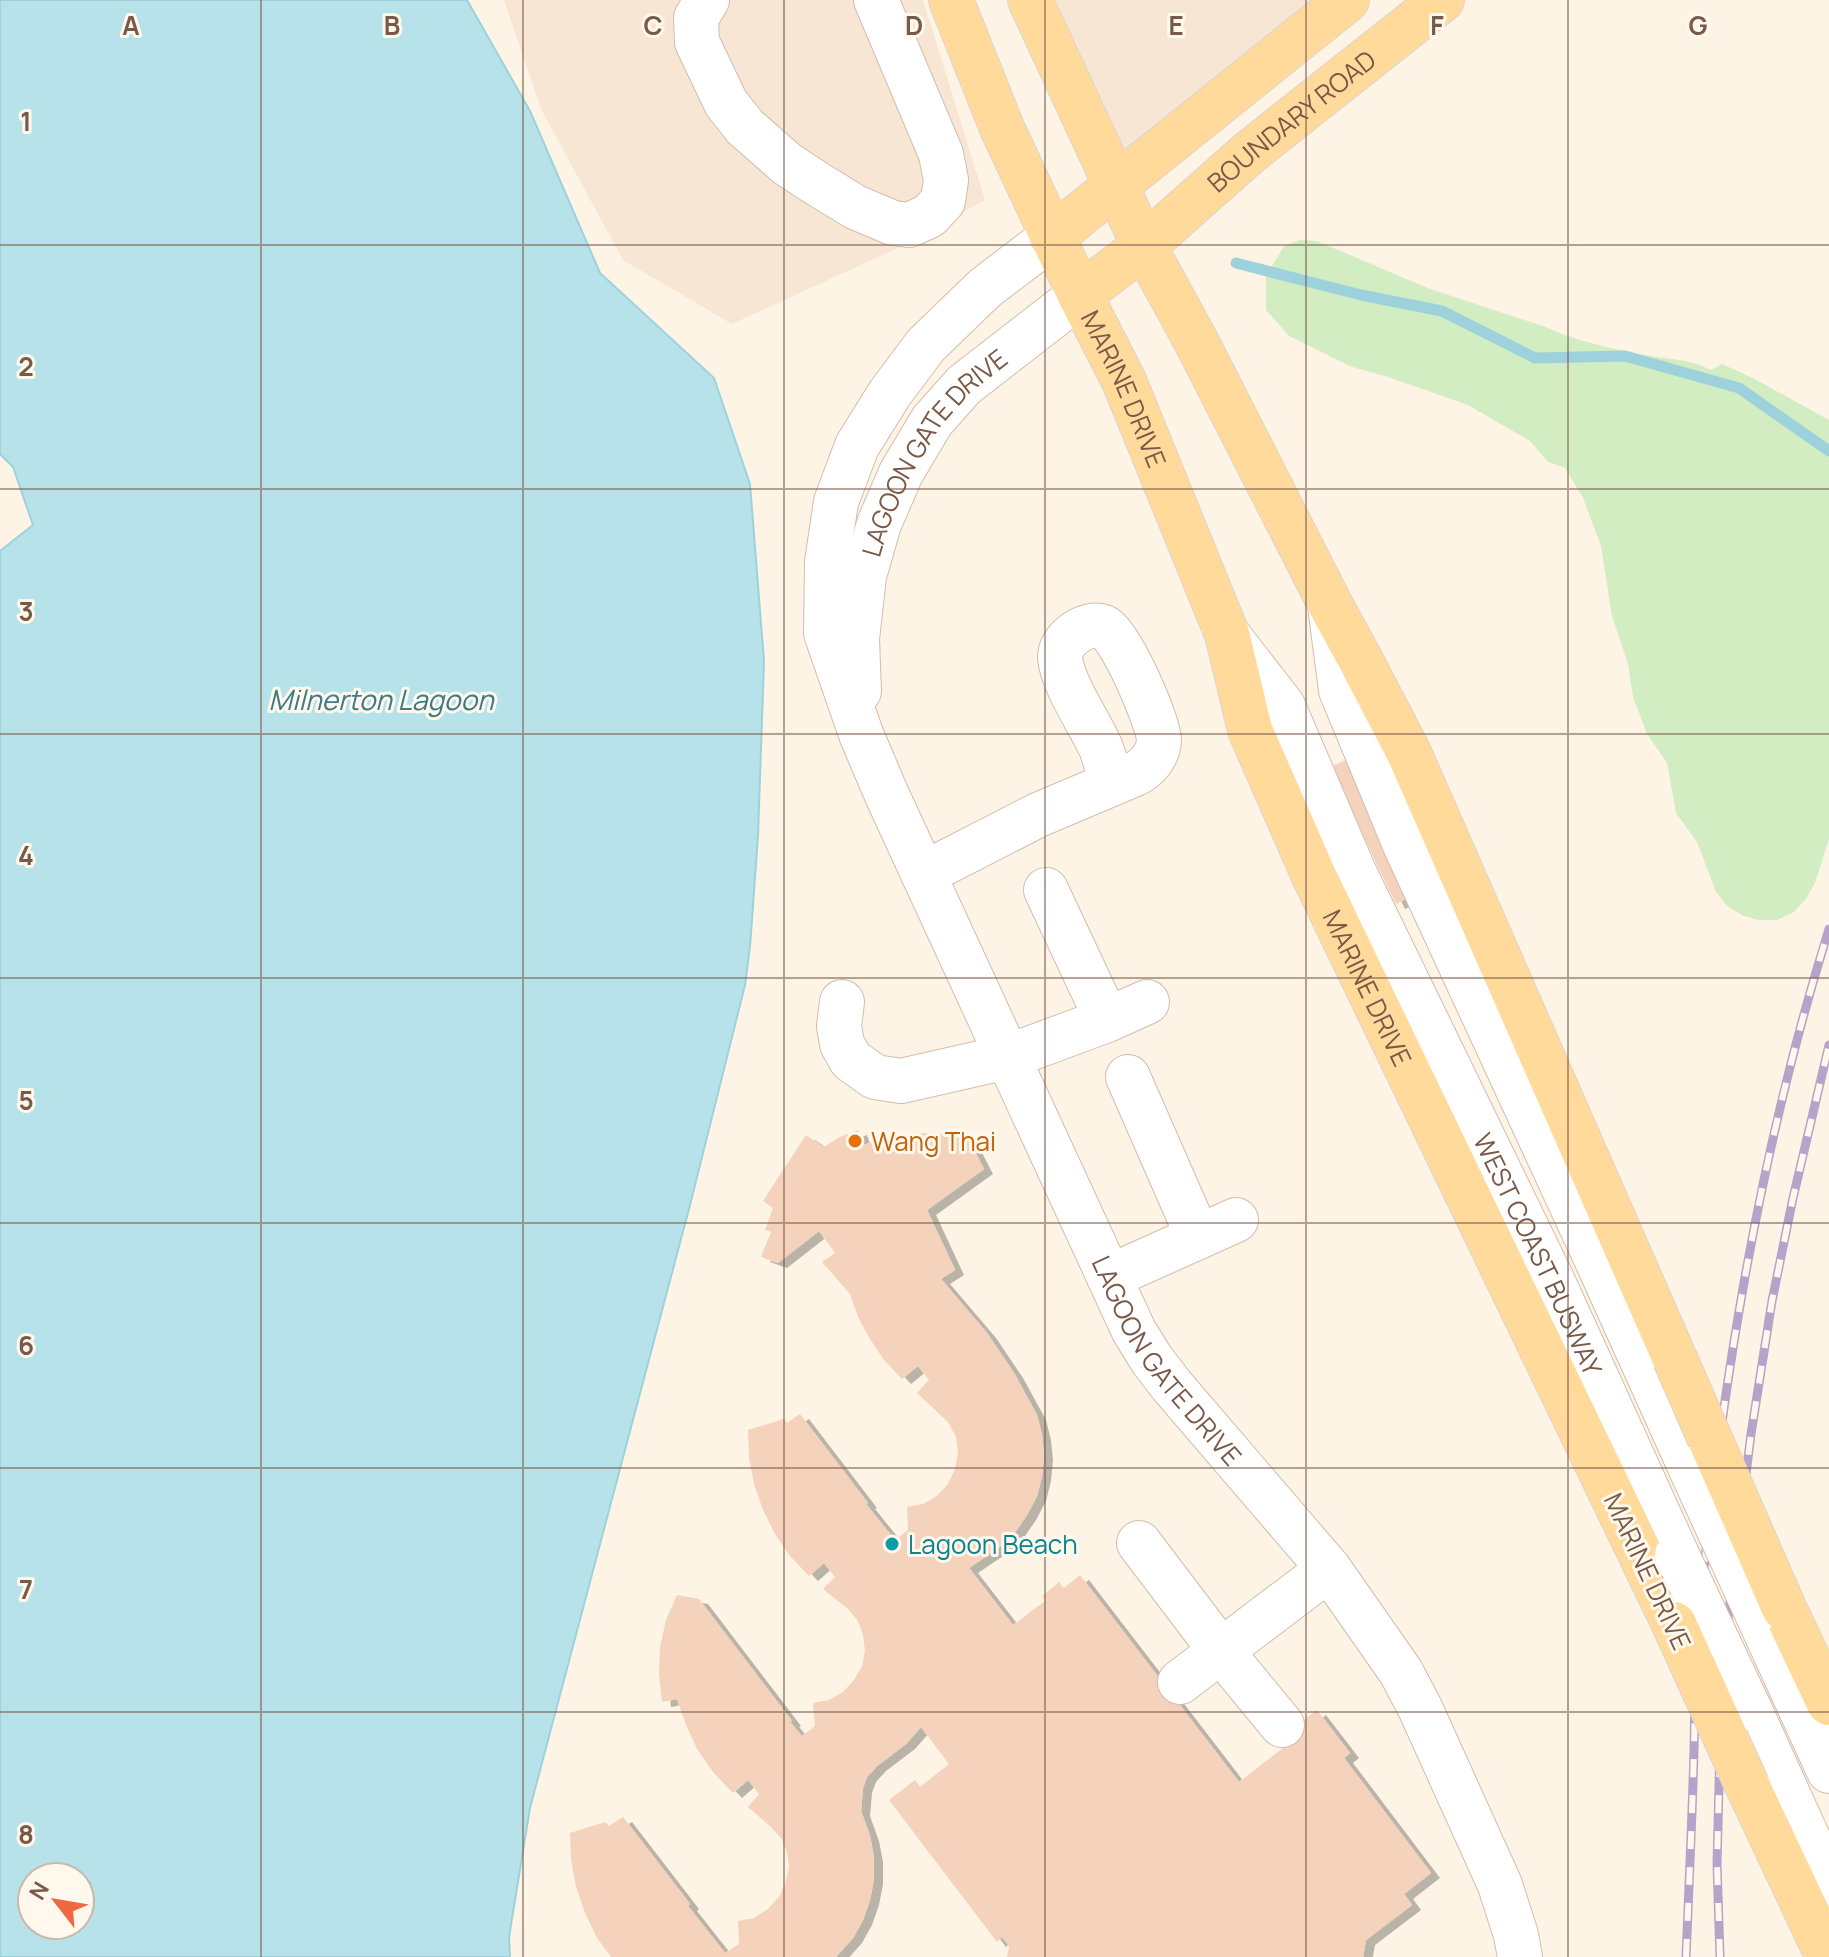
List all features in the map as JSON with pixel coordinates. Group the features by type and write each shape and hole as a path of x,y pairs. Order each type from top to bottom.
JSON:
{"main road":[{"name":"MARINE DRIVE","path":"951,0 1002,128 1124,381 1227,634 1250,730 1314,876 1674,1624 1828,1957"},
{"path":"1030,0 1144,246 1415,767 1675,1359 1770,1609 1829,1703"},
{"path":"1116,186 1347,0"},
{"name":"BOUNDARY ROAD","path":"1144,246 1250,152 1442,0"},
{"name":"LAGOON GATE DRIVE","path":"1052,237 1116,186"},
{"name":"LAGOON GATE DRIVE","path":"1080,295 1144,246"}],"street":[{"path":"707,0 696,18 697,42 726,103 745,127 787,164 855,207 893,223 909,225 929,216 943,201 946,180 941,154 924,110 876,0"},
{"name":"LAGOON GATE DRIVE","path":"1052,237 985,288 926,345 890,393 857,446 836,502 827,562 826,633 861,734 886,793 1134,1331 1152,1360 1329,1569 1401,1672 1500,1885 1520,1957"},
{"name":"LAGOON GATE DRIVE","path":"861,734 857,639 864,576 879,524 901,473 932,421 964,385 1080,295"},
{"name":"WEST COAST BUSWAY","path":"1330,604 1341,690 1406,847 1691,1469 1770,1609 1829,1771"},
{"name":"WEST COAST BUSWAY","path":"1227,634 1283,706 1354,872 1554,1284 1829,1885"},
{"path":"923,874 1038,815 1130,774"},
{"path":"1046,890 1107,1020"},
{"path":"842,1002 839,1026 842,1044 851,1060 875,1077 901,1081 1007,1057 1147,1002"},
{"path":"1109,1277 1217,1229 1128,1077"},
{"path":"1139,1543 1282,1725"},
{"path":"1180,1682 1329,1569"}],"shaded area":[{"path":"504,0 923,0 985,200 900,247 732,324 623,260 541,109"},
{"path":"1030,0 1347,0 1116,186"}],"green space":[{"path":"1300,240 1317,241 1430,289 1580,340 1633,353 1686,361 1711,370 1722,364 1829,420 1829,839 1815,883 1794,912 1777,920 1758,920 1727,906 1716,892 1697,842 1676,813 1667,763 1647,734 1633,697 1628,664 1612,616 1601,546 1583,498 1565,468 1548,462 1530,441 1468,405 1352,367 1289,336 1266,310 1266,276 1284,246"}],"water":[{"name":"Milnerton Lagoon","path":"0,0 467,0 530,111 600,273 714,378 750,484 764,661 758,836 745,985 530,1808 509,1937 510,1957 0,1957 0,551 33,525 13,467 0,454"}],"building":[{"path":"1346,760 1412,896 1396,904 1330,767"},
{"name":"Lagoon Beach","path":"858,1130 863,1145 916,1133 943,1134 969,1140 984,1169 927,1210 955,1270 941,1279 987,1333 1014,1373 1037,1415 1044,1455 1037,1496 1027,1515 1014,1534 969,1568 1013,1625 1045,1601 1042,1596 1059,1582 1064,1588 1080,1575 1239,1782 1288,1744 1282,1737 1317,1710 1350,1753 1344,1758 1431,1873 1404,1894 1412,1905 1366,1940 1363,1957 1007,1957 1009,1946 1002,1937 997,1942 889,1800 915,1780 920,1787 949,1764 921,1727 867,1777 861,1811 870,1836 874,1879 863,1920 853,1938 836,1957 611,1957 597,1938 576,1887 570,1833 605,1822 609,1826 623,1817 725,1953 739,1944 738,1921 754,1918 768,1909 779,1897 786,1881 789,1867 781,1838 748,1807 759,1794 748,1780 733,1793 697,1749 677,1699 662,1702 660,1647 666,1620 677,1595 699,1599 802,1736 815,1726 813,1703 829,1700 843,1692 862,1666 865,1651 858,1621 823,1589 835,1577 824,1563 809,1576 790,1556 763,1510 754,1484 748,1430 784,1419 787,1423 800,1414 895,1540 908,1530 907,1507 923,1504 937,1496 948,1484 955,1469 958,1453 956,1437 948,1422 917,1393 929,1380 918,1366 902,1379 884,1360 858,1317 850,1294 822,1262 835,1253 819,1231 778,1263 761,1257 771,1232 765,1230 773,1208 763,1201 806,1135 824,1147"}],"waterway":[{"path":"1236,263 1361,295 1442,311 1535,358 1625,356 1739,388 1829,451"}],"railway":[{"path":"1686,1957 1696,1650 1717,1457 1762,1191 1781,1103 1829,929"},
{"path":"1720,1957 1717,1864 1722,1667 1751,1434 1772,1301 1829,1045"}],"place":[{"name":"Wang Thai","path":"855,1141"},
{"name":"Lagoon Beach","path":"892,1544"}]}
